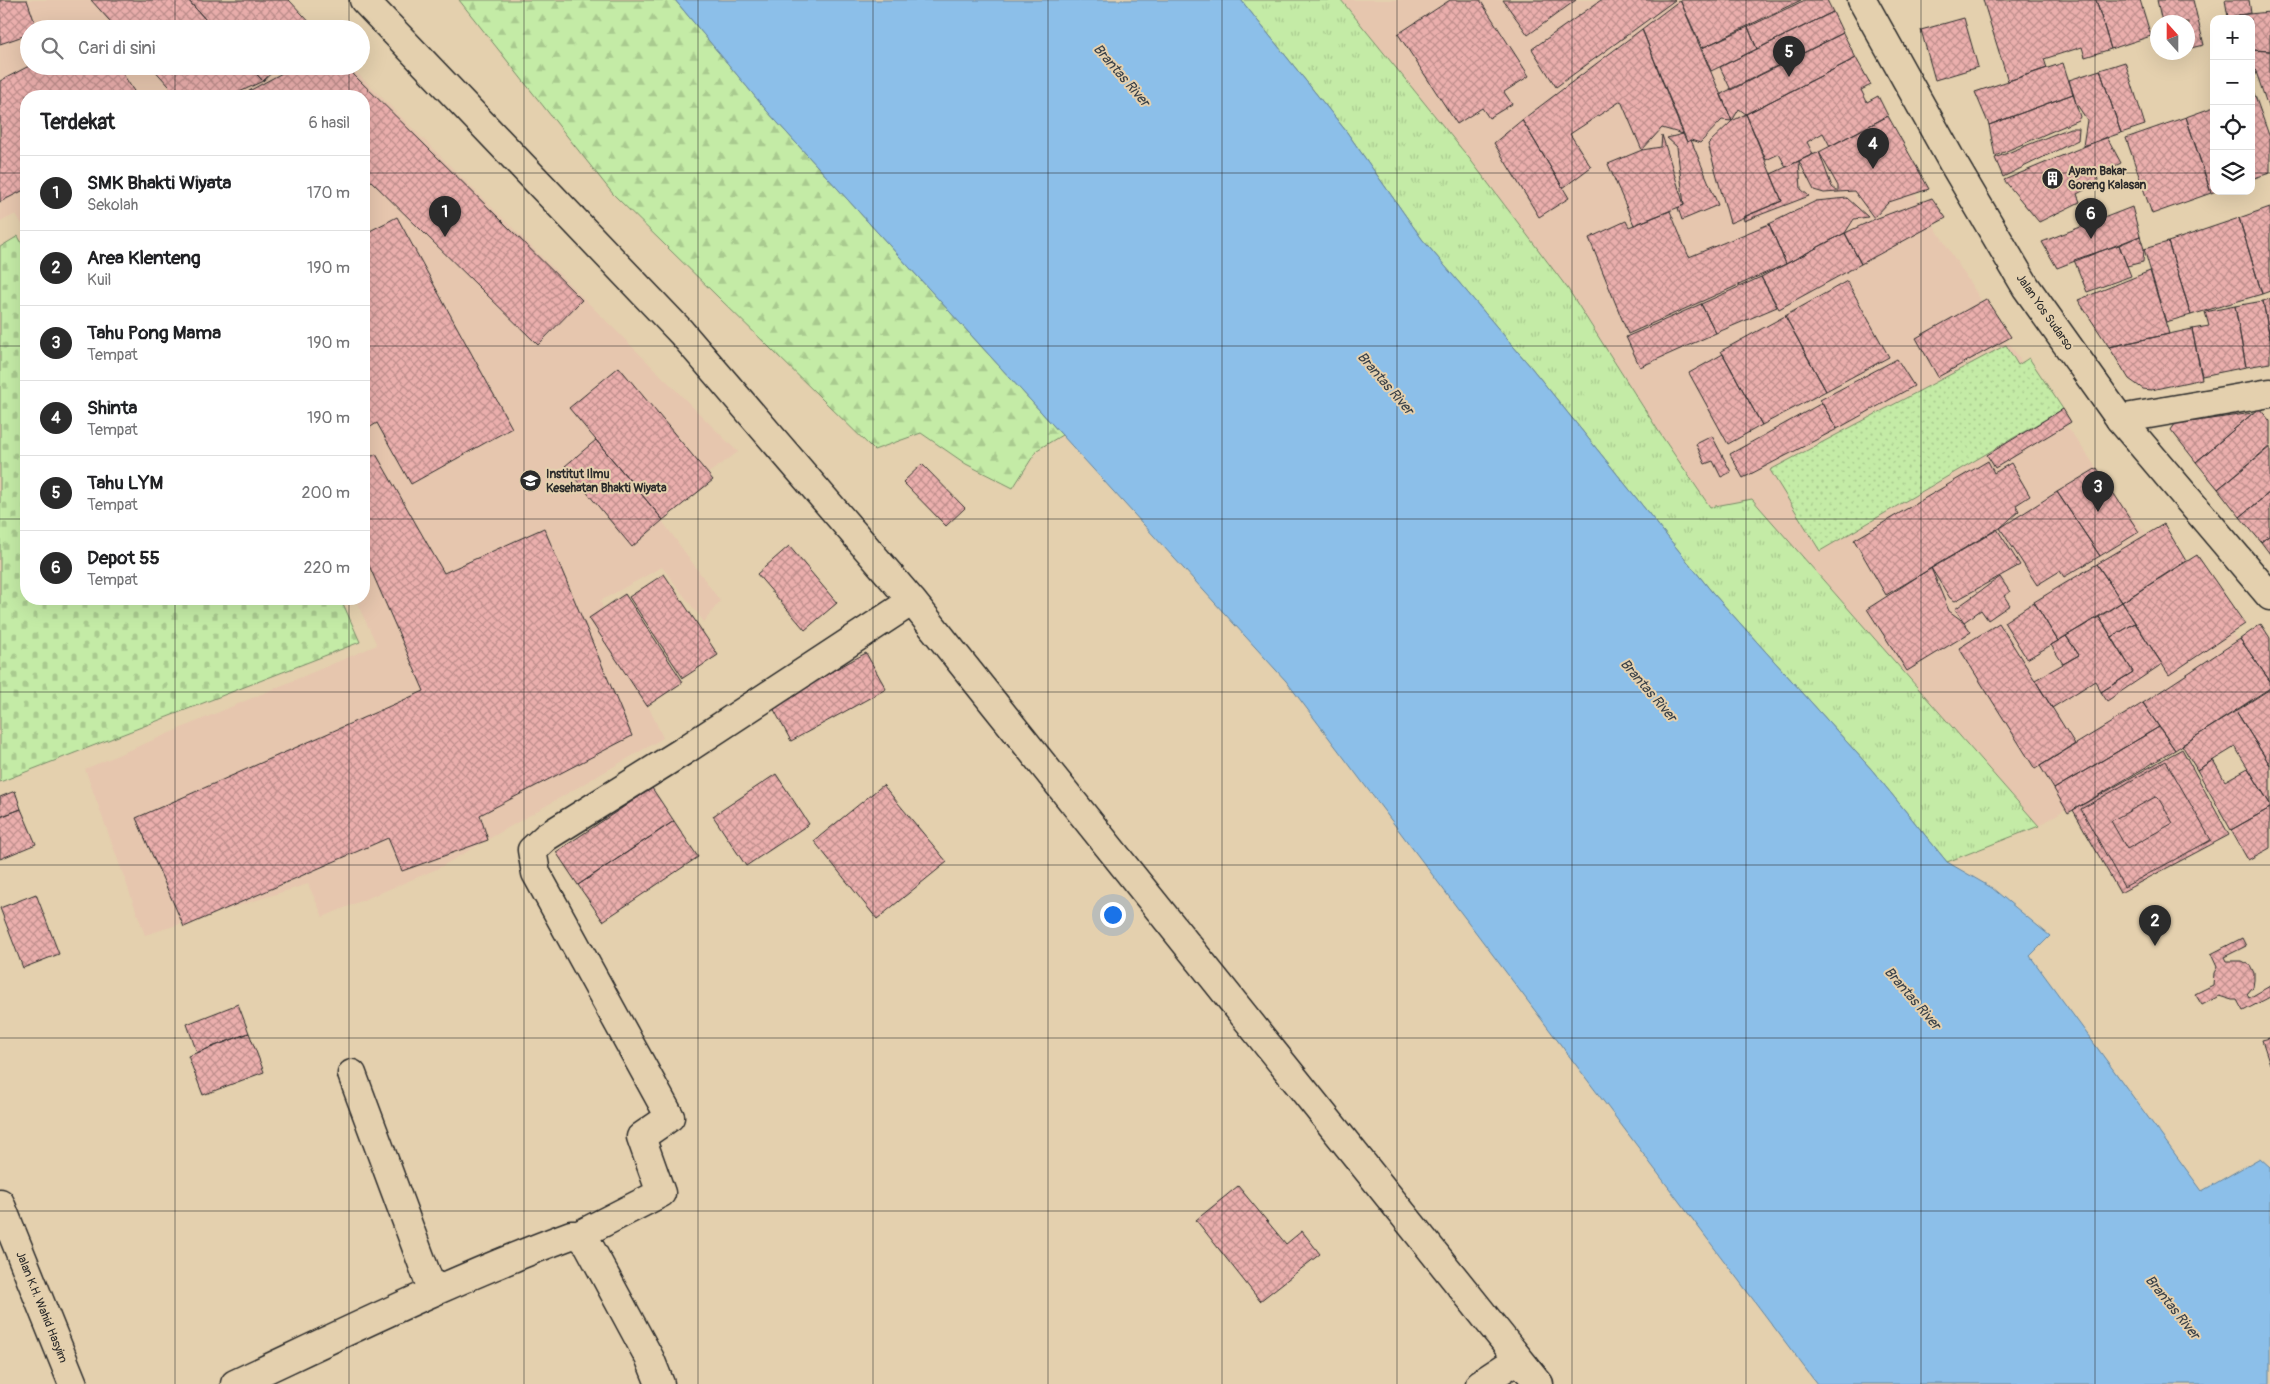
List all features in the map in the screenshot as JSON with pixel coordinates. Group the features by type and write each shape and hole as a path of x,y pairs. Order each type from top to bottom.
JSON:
{"street":[{"path":"364,0 681,332 912,601 1539,1384"},
{"name":"Jalan Yos Sudarso","path":"1862,0 1953,163 2026,287 2120,419 2270,596"},
{"path":"2120,419 2270,393"},
{"path":"235,1384 433,1292 516,1256 572,1235 579,1235 661,1193 641,1137 670,1117 536,873 532,850 546,837 682,752 912,601"},
{"path":"352,1074 433,1292"},
{"name":"Jalan K.H. Wahid Hasyim","path":"0,1203 73,1384"},
{"path":"579,1235 588,1244 650,1359 660,1384"},
{"path":"1480,1384 1518,1358"}],"shaded area":[{"name":"Institut Ilmu Kesehatan Bhakti Wiyata","path":"0,0 286,0 305,20 20,20 20,75 359,75 738,452 655,511 720,601 704,622 662,567 600,601 663,738 437,869 323,917 308,884 145,935 85,769 377,645 358,605 370,605 370,90 20,90 20,221 16,214 0,222"},
{"path":"1341,0 1816,0 1924,210 2001,332 2123,506 2270,678 2039,826 1752,500 1711,508 1661,435 1568,289 1469,158"}],"green space":[{"path":"459,0 675,0 767,111 1062,435 1037,450 1013,488 966,464 921,433 874,450 613,194"},
{"path":"1241,0 1341,0 1469,158 1568,289 1661,435 1710,507 1752,499 2039,826 1947,862 1872,770 1712,592 1530,366 1422,239 1346,131"},
{"path":"18,236 20,240 20,605 344,605 360,642 0,782 0,247"},
{"path":"2006,345 2018,365 2029,358 2063,409 1820,551 1770,470"}],"water":[{"name":"Brantas River","path":"675,0 1241,0 1346,131 1422,239 1530,366 1712,592 1872,770 1947,862 1992,888 2050,936 2030,956 2202,1191 2260,1158 2270,1167 2270,1384 1817,1384 1286,681 767,111"}],"building":[{"path":"0,0 27,0 34,20 20,20 20,37 0,44"},
{"path":"91,0 188,0 206,20 109,20"},
{"path":"188,0 289,0 308,20 206,20"},
{"path":"1450,0 1480,0 1529,76 1504,92 1512,104 1489,118 1482,108 1457,124 1398,34"},
{"path":"1503,0 1576,0 1528,35"},
{"path":"1601,0 1675,0 1556,87 1532,49"},
{"path":"1680,0 1801,0 1702,48"},
{"path":"1680,0 1732,121 1722,120 1700,143 1691,140 1687,142 1642,29"},
{"path":"1805,0 1827,0 1833,12 1757,49 1748,27"},
{"path":"1983,0 2096,0 2111,49 2085,57 2082,47 2044,59 2047,68 2008,81"},
{"path":"2096,0 2140,0 2150,36 2111,49"},
{"path":"2157,0 2193,0 2204,45 2195,47 2195,15 2160,15"},
{"path":"2225,0 2249,0 2251,13 2228,15"},
{"path":"1833,12 1843,33 1731,90 1720,67"},
{"path":"2270,12 2270,51 2255,50 2255,15 2238,15"},
{"path":"1964,18 1978,67 1935,80 1921,30"},
{"path":"1748,27 1757,49 1711,71 1702,48"},
{"path":"1642,29 1683,134 1662,128 1642,150 1621,101 1570,134 1591,167 1563,188 1522,120"},
{"path":"1843,33 1856,58 1746,114 1739,109 1732,121 1721,94"},
{"path":"2255,50 2270,51 2270,107 2268,107 2255,69"},
{"path":"1856,58 1871,85 1861,90 1867,102 1878,96 1888,116 1830,146 1823,133 1807,142 1813,154 1786,167 1779,154 1766,160 1746,114"},
{"path":"2125,62 2145,125 2121,133 2100,70"},
{"path":"2063,63 2073,94 1989,125 1975,92"},
{"path":"2100,70 2121,133 2083,146 2087,120 2076,103 2069,80"},
{"path":"20,71 20,75 124,75 133,90 20,90 20,192 0,202 0,81"},
{"path":"159,75 257,75 263,81 244,90 173,90"},
{"path":"257,75 269,75 263,81"},
{"path":"278,75 354,75 369,90 251,90"},
{"path":"370,91 582,300 538,345 370,180"},
{"path":"2073,94 2080,117 2078,120 1995,156 1989,125"},
{"path":"2255,96 2270,138 2270,173 2255,178"},
{"path":"2210,108 2210,190 2186,117"},
{"path":"1746,114 1782,201 1730,223 1708,144 1732,121"},
{"path":"1888,116 1929,189 1889,202 1874,218 1854,191 1838,192 1838,186 1819,152"},
{"path":"2186,117 2210,193 2152,214 2126,138"},
{"path":"1522,120 1569,198 1539,217 1494,143"},
{"path":"2070,128 2079,128 2078,140 2003,177 1995,158"},
{"path":"1683,134 1687,142 1691,140 1718,205 1682,220 1678,208 1684,205 1677,147 1667,138"},
{"path":"1662,135 1684,205 1634,225 1608,164 1642,150 1661,147"},
{"name":"Ayam Bakar Goreng Kalasan","path":"2107,137 2121,163 2096,175 2099,182 2077,194 2080,202 2039,222 2004,180"},
{"path":"1819,152 1832,187 1838,192 1824,193 1814,190 1799,161"},
{"path":"1799,161 1801,189 1809,196 1744,221 1743,217 1782,201 1771,174"},
{"path":"1847,198 1868,217 1854,219 1845,233 1786,264 1769,224 1816,201"},
{"path":"1932,198 1946,218 1861,264 1845,233 1875,219"},
{"path":"2132,207 2140,236 2057,268 2042,242"},
{"path":"2270,207 2270,291 2262,294 2239,218"},
{"path":"1670,211 1689,257 1769,224 1786,264 1628,334 1589,238 1626,221 1629,227"},
{"path":"397,217 512,428 411,484 377,423 370,427 370,231"},
{"path":"2239,218 2262,294 2191,315 2168,242"},
{"path":"1845,233 1861,264 1779,309 1761,277"},
{"path":"2140,236 2144,249 2143,262 2127,266 2119,245"},
{"path":"2168,242 2191,315 2166,322 2144,249"},
{"path":"2119,245 2131,276 2087,292 2074,260"},
{"path":"2150,271 2169,334 2109,347 2078,300"},
{"path":"1761,277 1777,307 1716,333 1701,304"},
{"path":"1847,281 1889,357 1826,391 1785,316"},
{"path":"1986,299 2011,337 1938,377 1916,338"},
{"path":"2270,299 2270,339 2263,301"},
{"path":"2263,301 2270,339 2270,363 2246,367 2235,306"},
{"path":"1701,304 1716,333 1640,367 1626,337"},
{"path":"2235,306 2246,367 2202,376 2192,329 2209,326 2205,312"},
{"path":"1785,316 1826,391 1762,425 1721,351"},
{"path":"2192,329 2202,379 2151,390 2143,389 2129,379 2109,347"},
{"path":"1723,354 1762,425 1728,444 1689,373"},
{"path":"1897,359 1914,386 1837,429 1820,400"},
{"path":"619,367 713,480 663,520 569,408"},
{"path":"1822,403 1837,429 1743,478 1730,454"},
{"path":"2259,408 2270,421 2270,446 2218,489 2196,462"},
{"path":"2063,409 2071,422 1995,468 1987,455"},
{"path":"2253,413 2196,462 2171,430 2175,424"},
{"path":"1712,436 1731,472 1721,477 1713,461 1705,464 1696,444"},
{"path":"596,440 663,520 632,547 565,466"},
{"path":"2270,447 2270,492 2240,517 2218,489"},
{"path":"376,454 444,573 544,528 632,736 480,815 488,840 402,871 388,838 184,927 136,818 424,691 370,568 370,457"},
{"path":"1988,461 1994,473 2011,463 2030,496 2016,505 2019,511 2000,528 1886,595 1854,540"},
{"path":"922,464 965,508 946,526 903,482"},
{"path":"2097,468 2139,532 2100,556 2057,492"},
{"path":"2057,492 2100,556 2064,577 2060,571 2037,585 2000,528"},
{"path":"2270,492 2270,535 2261,542 2240,517"},
{"path":"2164,524 2186,561 2122,602 2097,564"},
{"path":"1997,529 2020,565 1955,601 1950,598 1931,568"},
{"path":"2270,535 2270,554 2261,542"},
{"path":"789,546 837,603 805,630 757,574"},
{"path":"2197,555 2245,624 2169,675 2122,602"},
{"path":"2097,564 2122,602 2058,641 2034,602"},
{"path":"1931,568 1949,611 1964,622 1971,632 1907,671 1867,609"},
{"path":"664,574 718,655 683,678 629,597"},
{"path":"2000,577 2010,592 2004,596 2010,605 1988,620 1981,610 1964,622 1955,609"},
{"path":"625,594 683,682 647,706 589,618"},
{"path":"2034,602 2058,641 2027,659 2004,622"},
{"path":"2122,602 2135,623 2112,637 2099,617"},
{"path":"2099,617 2133,672 2101,692 2095,681 2052,708 2035,680 2079,655 2066,636"},
{"path":"1999,623 2075,744 2035,769 1959,648"},
{"path":"2135,623 2162,664 2107,701 2101,692 2133,672 2112,637"},
{"path":"2261,624 2270,638 2270,681 2240,639"},
{"path":"2066,636 2079,655 2063,664 2051,645"},
{"path":"2240,639 2270,681 2270,688 2175,750 2143,703"},
{"path":"866,653 886,689 791,741 771,704"},
{"path":"2270,689 2270,765 2236,711"},
{"path":"2143,703 2159,727 2054,789 2040,766"},
{"path":"2236,711 2270,765 2270,804 2235,747 2197,770 2182,745"},
{"path":"2159,727 2175,750 2068,813 2054,789"},
{"path":"2182,749 2229,835 2120,893 2073,810"},
{"path":"2213,760 2225,781 2248,768 2270,804 2270,808 2231,830 2197,770"},
{"path":"2166,761 2211,840 2124,887 2081,809"},
{"path":"776,774 809,824 746,866 713,816"},
{"path":"883,785 947,862 877,919 814,841"},
{"path":"652,788 674,821 578,885 556,852"},
{"path":"15,791 21,809 0,817 0,797"},
{"path":"2157,796 2173,823 2127,849 2111,821"},
{"path":"2270,808 2270,848 2248,860 2231,830"},
{"path":"21,809 36,844 0,859 0,817"},
{"path":"674,821 698,857 603,921 578,885"},
{"path":"36,894 59,954 23,968 0,908"},
{"path":"2242,938 2246,946 2224,957 2226,961 2242,961 2250,965 2254,973 2254,980 2253,987 2247,994 2249,998 2270,986 2270,997 2243,1011 2237,1000 2219,996 2202,1005 2195,994 2213,985 2214,973 2217,967 2211,954"},
{"path":"238,1004 249,1033 197,1053 187,1024"},
{"path":"249,1033 264,1072 203,1095 188,1056"},
{"path":"2270,1038 2270,1064 2262,1040"},
{"path":"1238,1186 1286,1244 1302,1231 1320,1254 1260,1301 1196,1220"}],"place":[{"name":"Tahu LYM","path":"1789,77"},
{"name":"Shinta","path":"1873,169"},
{"name":"Ayam Bakar Goreng Kalasan","path":"2052,178"},
{"name":"SMK Bhakti Wiyata","path":"445,237"},
{"name":"Depot 55","path":"2091,239"},
{"name":"Institut Ilmu Kesehatan Bhakti Wiyata","path":"530,481"},
{"name":"Tahu Pong Mama","path":"2098,512"},
{"name":"Area Klenteng","path":"2155,946"}]}
